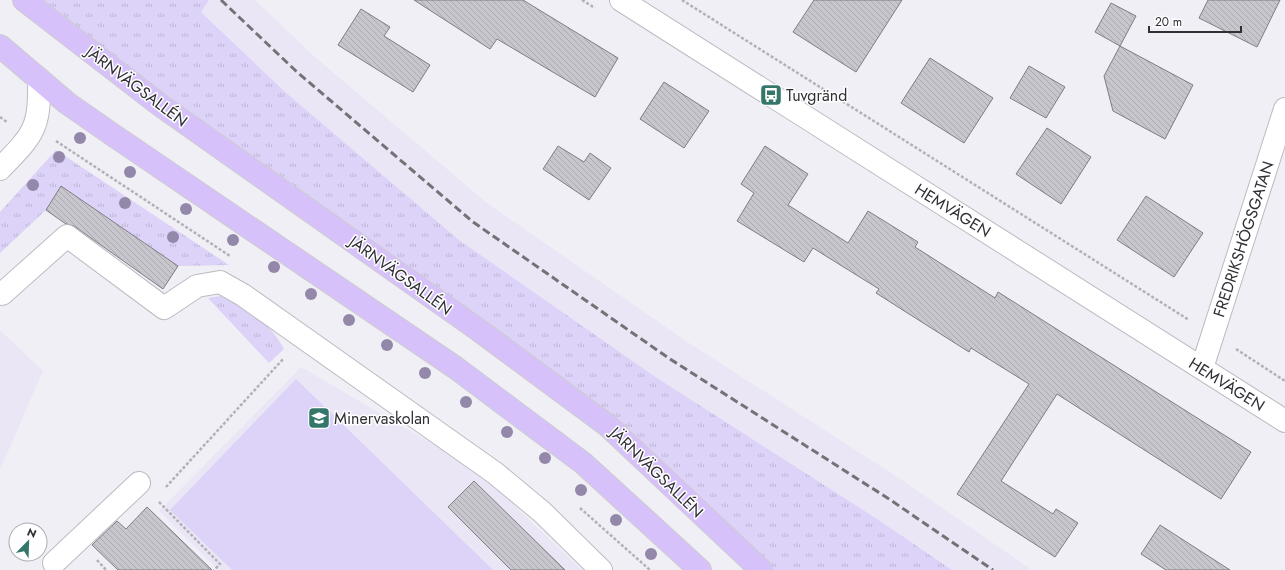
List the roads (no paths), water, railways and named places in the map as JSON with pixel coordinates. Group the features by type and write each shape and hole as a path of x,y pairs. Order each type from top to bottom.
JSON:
{"main road":[{"name":"JÄRNVÄGSALLÉN","path":"24,0 160,105 480,331 607,425 761,570"},
{"path":"0,46 67,103 113,136 456,368 583,463 700,570"}],"street":[{"name":"HEMVÄGEN","path":"621,0 1285,421"},
{"path":"0,169 32,134 38,117 39,79"},
{"name":"FREDRIKSHÖGSGATAN","path":"1202,368 1285,109"},
{"path":"0,292 2,294 67,236 164,308 197,286 220,282 243,295 495,473 542,512 601,570"},
{"path":"54,563 140,483"}],"railway":[{"path":"221,0 297,72 473,222 670,359 889,499 993,570"}],"place":[{"name":"Tuvgränd","path":"771,95"},
{"name":"Minervaskolan","path":"319,418"}]}
